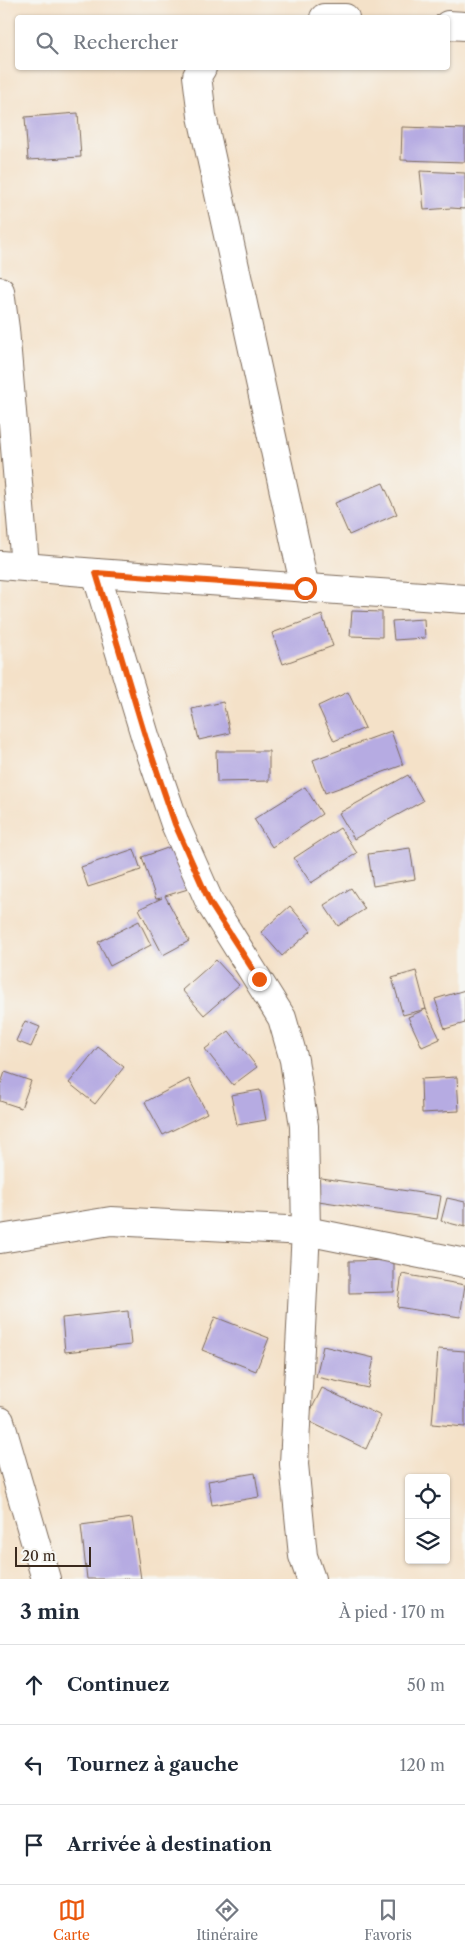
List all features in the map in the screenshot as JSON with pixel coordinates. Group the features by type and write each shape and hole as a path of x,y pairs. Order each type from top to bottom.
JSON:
{"street":[{"path":"450,25 465,26"},
{"path":"201,70 197,76 202,116 305,588"},
{"path":"0,291 5,329 13,565 96,573 465,599"},
{"path":"96,573 146,739 175,824 210,903 282,1018 294,1060 304,1126 306,1231 294,1464 303,1556 311,1579"},
{"path":"0,1239 111,1221 306,1231 465,1263"},
{"path":"0,1421 46,1579"}],"building":[{"path":"78,113 81,157 28,160 25,117"},
{"path":"402,127 465,129 465,162 401,160"},
{"path":"420,171 465,173 465,209 424,210"},
{"path":"383,483 397,514 349,535 335,503"},
{"path":"352,611 382,612 382,637 350,636"},
{"path":"322,615 333,646 283,664 272,633"},
{"path":"424,619 425,638 394,640 392,621"},
{"path":"348,692 365,728 334,741 318,706"},
{"path":"223,702 230,733 199,740 192,709"},
{"path":"391,731 403,765 325,793 313,760"},
{"path":"216,751 269,751 269,781 217,782"},
{"path":"408,775 423,801 354,839 339,813"},
{"path":"305,787 322,814 272,847 254,819"},
{"path":"340,828 357,853 311,883 294,858"},
{"path":"173,846 188,889 165,896 189,941 163,955 139,909 162,898 156,899 142,857"},
{"path":"410,848 415,879 373,886 368,854"},
{"path":"134,849 141,870 88,887 81,867"},
{"path":"351,888 365,909 338,926 324,905"},
{"path":"290,906 311,931 282,956 261,932"},
{"path":"139,921 151,945 110,966 98,942"},
{"path":"216,960 239,985 204,1015 182,990"},
{"path":"416,971 426,1009 403,1015 392,978"},
{"path":"465,990 465,1023 445,1029 435,999"},
{"path":"426,1009 440,1039 422,1047 408,1017"},
{"path":"25,1021 40,1027 31,1047 16,1041"},
{"path":"229,1031 257,1067 233,1085 205,1049"},
{"path":"98,1047 124,1067 95,1104 69,1083"},
{"path":"5,1072 31,1081 21,1108 0,1101 0,1086"},
{"path":"457,1077 459,1111 422,1113 421,1079"},
{"path":"189,1079 207,1113 163,1135 145,1102"},
{"path":"260,1090 266,1120 237,1125 231,1095"},
{"path":"315,1177 441,1196 437,1219 312,1200"},
{"path":"447,1198 465,1202 465,1227 441,1221"},
{"path":"394,1260 394,1292 349,1293 349,1261"},
{"path":"402,1274 465,1285 460,1317 397,1307"},
{"path":"128,1311 131,1345 65,1352 62,1318"},
{"path":"215,1317 269,1338 256,1371 202,1350"},
{"path":"323,1346 374,1358 368,1388 316,1377"},
{"path":"438,1349 465,1351 465,1427 432,1424"},
{"path":"322,1388 381,1416 366,1449 306,1420"},
{"path":"255,1473 259,1497 212,1505 208,1481"},
{"path":"132,1518 141,1579 87,1579 81,1525"}],"route":[{"path":"259,979 210,903 175,824 146,739 96,573 305,588"}]}
